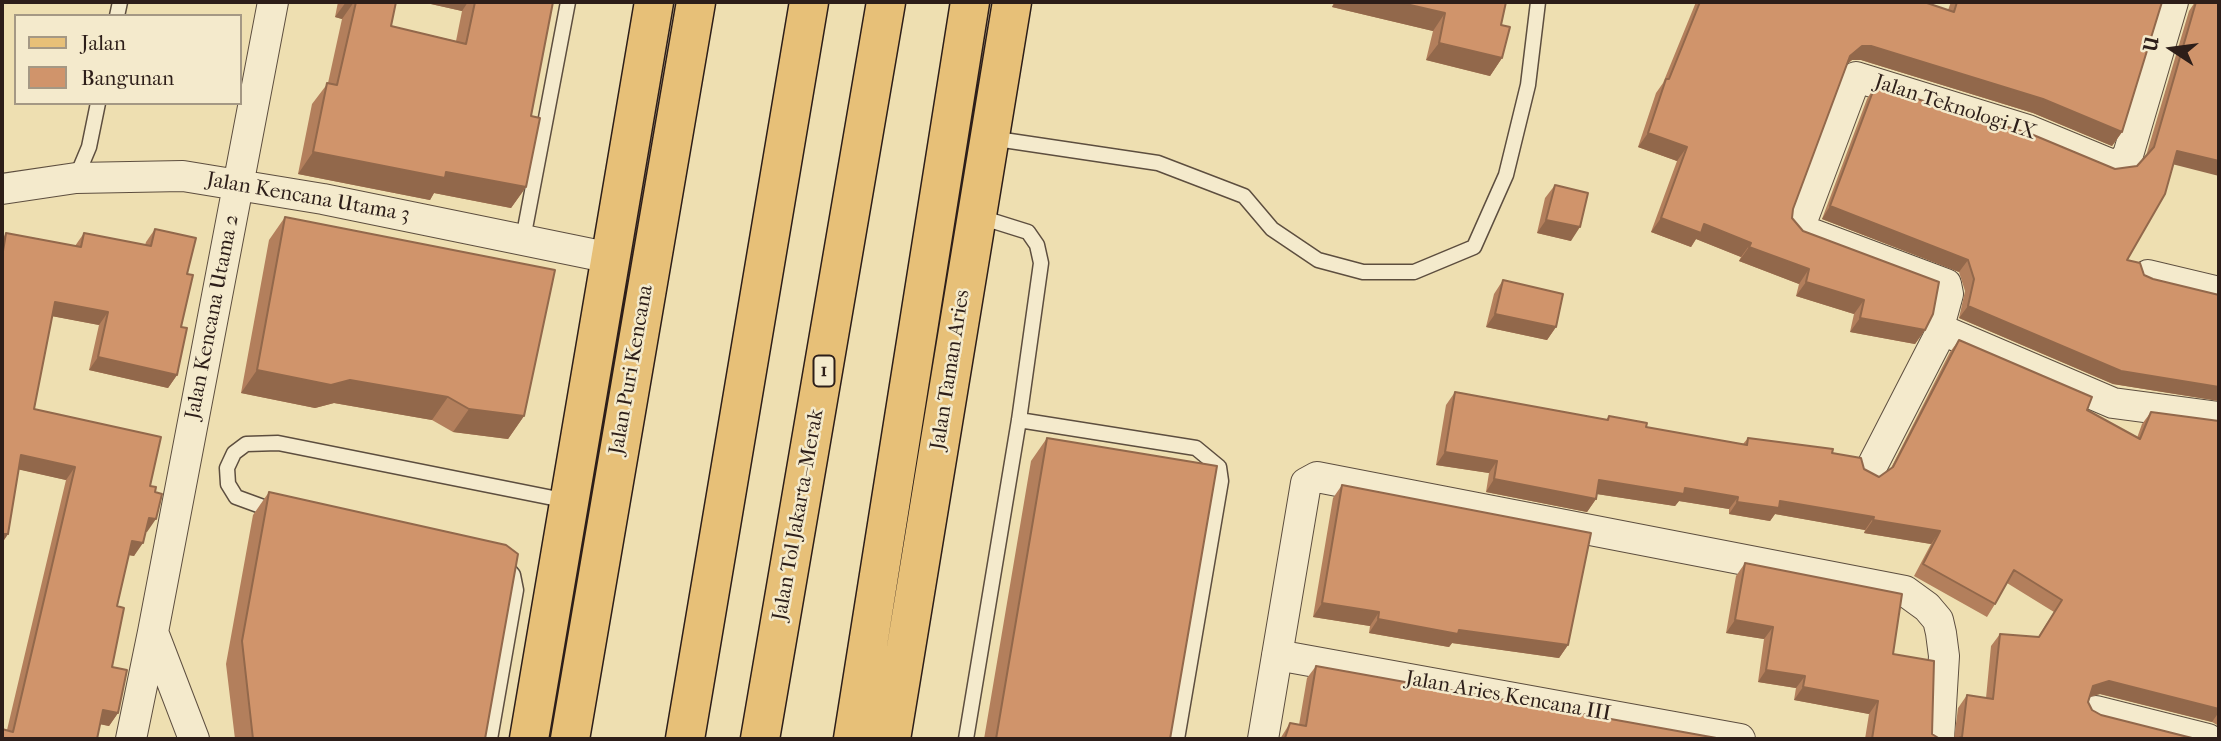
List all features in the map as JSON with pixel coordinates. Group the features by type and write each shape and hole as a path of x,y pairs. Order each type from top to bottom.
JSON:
{"main road":[{"name":"Jalan Puri Kencana","path":"529,739 654,2"},
{"name":"Jalan Puri Kencana","path":"570,739 696,2"},
{"path":"685,739 809,2"},
{"name":"Jalan Tol Jakarta–Merak","path":"760,739 886,2"},
{"name":"Jalan Taman Aries","path":"853,739 970,2"},
{"name":"Jalan Taman Aries","path":"891,739 1012,2"},
{"path":"951,117 990,131"}],"street":[{"name":"Jalan Kencana Utama 2","path":"131,739 273,2"},
{"name":"Jalan Teknologi IX","path":"1942,330 1940,323 1948,294 1946,284 1799,229 1854,79 1858,77 2028,130 2113,165 2122,162 2128,155 2173,2"},
{"name":"Jalan Kencana Utama 3","path":"2,189 76,178 183,176 238,183 611,258"},
{"path":"2148,275 2219,292"},
{"path":"1869,472 1942,330 2113,402 2219,417"},
{"path":"1263,739 1306,483 1317,477 1905,590 1927,607 1938,620 1944,656 1940,739"},
{"path":"153,632 194,739"},
{"name":"Jalan Aries Kencana III","path":"1277,655 1740,739"},
{"path":"2096,711 2208,739"}],"lane":[{"path":"523,239 568,2"},
{"path":"990,131 1158,163 1244,196 1272,229 1318,260 1363,272 1414,272 1474,247 1506,175 1528,85 1538,2"},
{"path":"76,178 89,146 98,105"},
{"path":"966,739 1019,420 1041,263 1037,245 1028,232 975,216"},
{"path":"1019,420 1196,448 1219,467 1221,481 1177,739"},
{"path":"295,516 251,505 236,497 228,484 227,468 234,453 246,444 278,443 570,502"},
{"path":"490,557 504,565 513,575 516,590 490,739"}],"building":[{"path":"356,2 396,2 391,26 466,44 475,2 553,2 531,116 540,118 526,187 446,172 445,178 313,152 327,83 337,85"},
{"path":"1397,2 1506,2 1501,25 1510,27 1502,58 1439,43 1445,13"},
{"path":"1700,2 1924,2 1954,12 1957,2 2162,2 2122,132 2043,99 1871,46 1862,46 1850,56 1792,218 1803,231 1939,282 1933,314 1925,330 1860,318 1864,300 1806,282 1809,269 1749,247 1751,243 1704,224 1701,233 1661,218 1687,147 1648,133 1666,79 1669,79"},
{"path":"2196,2 2219,3 2219,161 2177,151 2165,194 2127,260 2140,263 2144,275 2153,279 2219,295 2219,387 2121,371 1968,306 1974,279 1968,260 1830,206 1875,86 2031,134 2115,169 2137,166 2154,147"},
{"path":"1555,185 1588,193 1580,227 1546,220"},
{"path":"285,217 555,270 524,416 469,409 448,397 350,380 331,385 257,370"},
{"path":"155,229 196,238 187,274 193,275 181,327 187,328 177,375 98,357 108,312 55,302 34,409 161,437 150,486 156,487 155,492 162,494 156,519 149,518 143,543 132,541 117,606 124,608 112,667 127,670 118,713 103,710 97,739 2,739 2,729 13,732 75,467 21,455 8,534 3,534 2,542 2,257 6,233 81,247 84,233 151,246"},
{"path":"1503,280 1563,294 1556,327 1495,314"},
{"path":"1959,340 2092,397 2087,410 2140,439 2151,412 2219,421 2219,709 2109,681 2093,686 2088,702 2092,710 2101,715 2196,739 1956,739 1962,737 1967,695 1993,699 2000,634 2039,637 2062,600 2014,570 1995,604 1923,564 1940,531 1780,501 1779,508 1737,502 1738,497 1685,488 1684,494 1599,480 1596,499 1494,479 1497,461 1445,452 1455,392 1608,420 1609,416 1647,423 1646,427 1747,445 1748,438 1833,449 1832,453 1861,458 1864,469 1879,477 1893,467"},
{"path":"1047,438 1217,466 1170,739 996,739"},
{"path":"1342,485 1591,533 1568,645 1459,630 1458,634 1378,619 1379,612 1322,603"},
{"path":"269,492 506,545 518,554 485,739 253,739 242,641"},
{"path":"1745,563 1902,594 1893,654 1934,661 1932,734 1940,739 1872,739 1878,701 1803,687 1805,676 1766,670 1773,627 1735,620"},
{"path":"1316,666 1722,739 1281,739 1285,738 1290,723 1306,726"}]}
